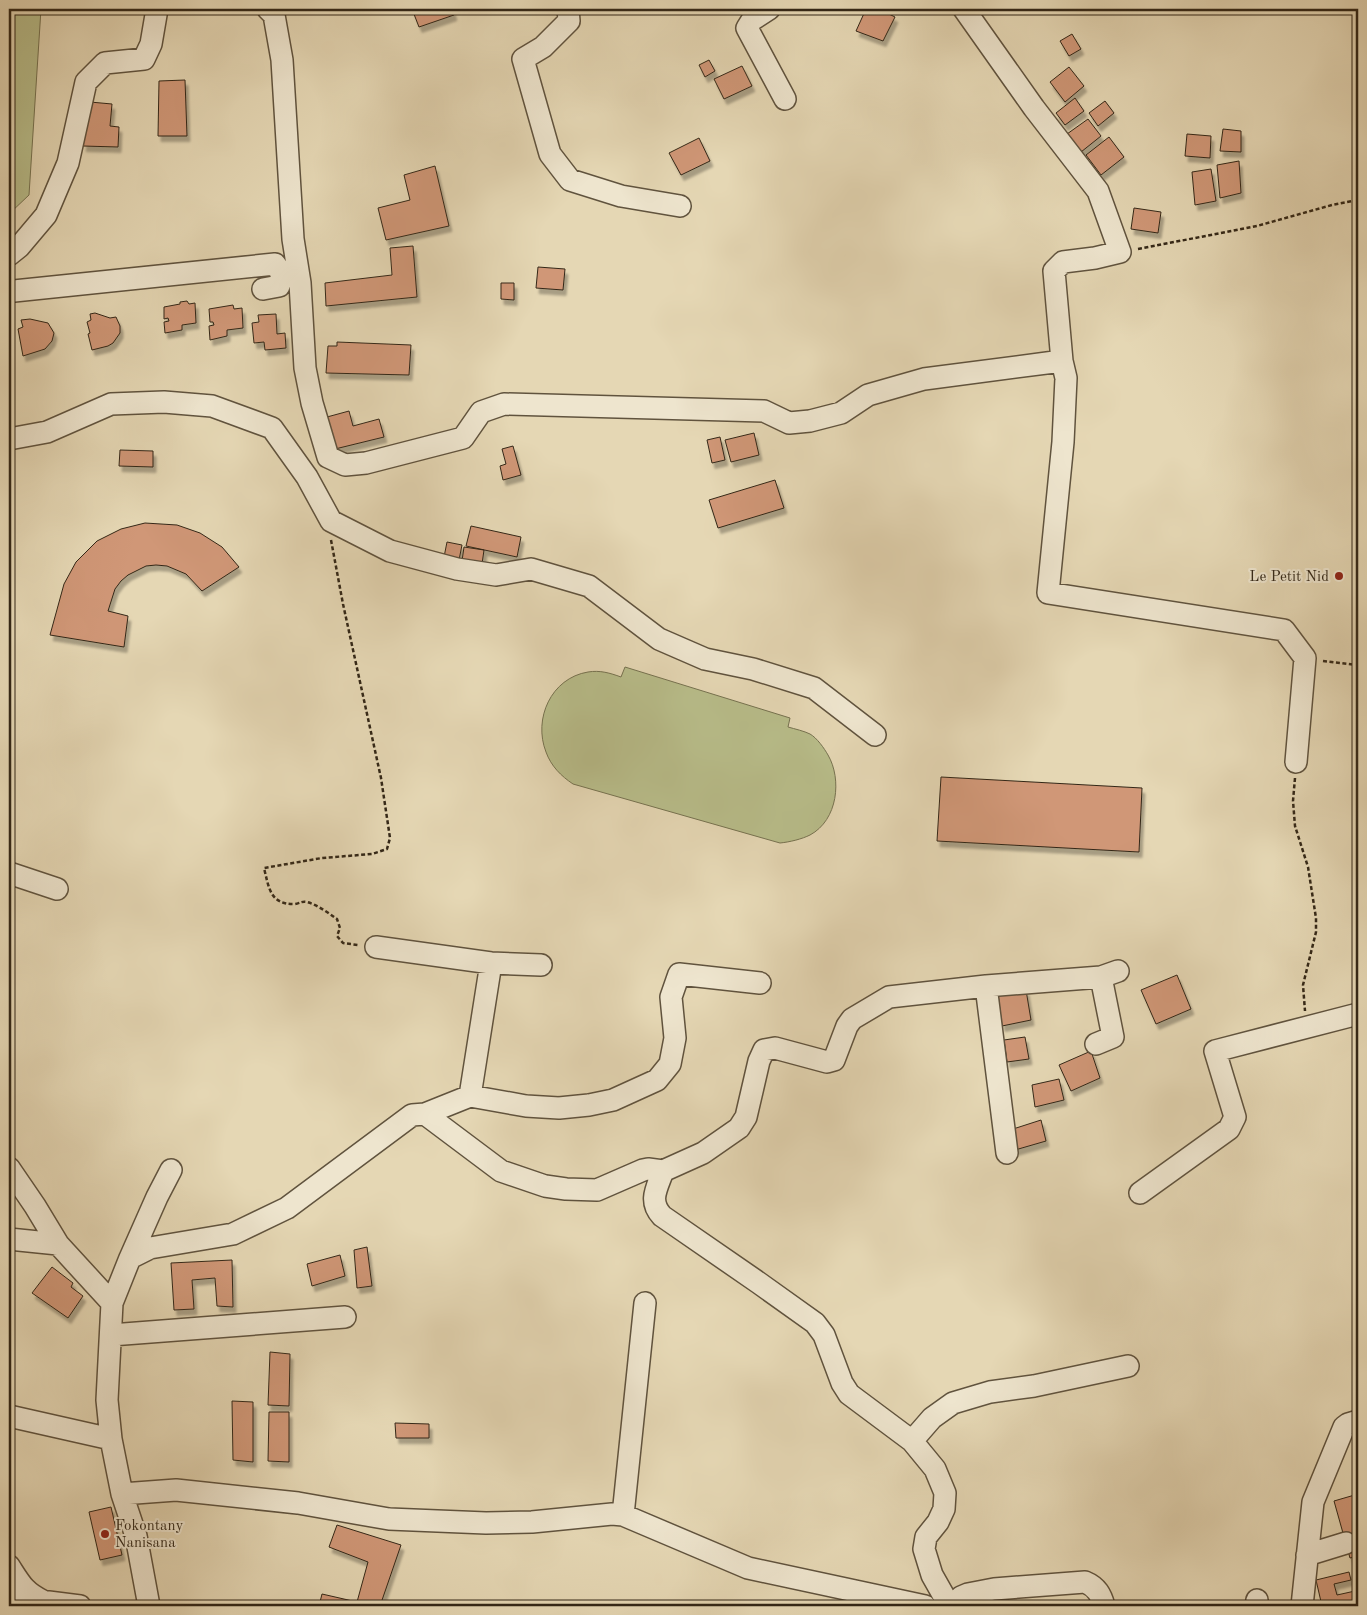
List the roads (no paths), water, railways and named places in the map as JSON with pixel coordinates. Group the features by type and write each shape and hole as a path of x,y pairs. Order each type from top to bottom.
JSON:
{"street":[{"path":"9,255 19,247 46,216 68,162 86,82 105,63 144,59 151,44 157,9"},
{"path":"268,9 274,15 282,60 293,239 300,283 305,368 312,403 328,458 333,461 345,465 366,463 463,438 482,412 504,404 764,411 788,423 810,421 841,413 868,395 924,379 1062,361"},
{"path":"568,9 569,21 543,47 523,59 550,154 570,180 621,196 680,206"},
{"path":"769,9 752,20 747,28 785,99"},
{"path":"964,9 1034,108 1098,191 1120,252 1095,258 1063,262 1054,271 1062,361 1066,378 1063,442 1048,593 1284,630 1304,658 1296,762"},
{"path":"9,290 133,280 275,264 282,274 279,286 264,289"},
{"path":"9,439 47,432 111,404 164,402 212,406 272,428 307,477 331,521 390,551 457,569 496,575 531,569 589,586 659,639 705,659 753,669 814,688 875,735"},
{"path":"9,873 57,890"},
{"path":"376,947 490,963 541,965"},
{"path":"470,1096 490,963"},
{"path":"130,1258 150,1248 233,1234 287,1208 412,1115 425,1114 470,1096 526,1106 559,1108 612,1100 658,1080 670,1064 675,1038 671,997 679,974 760,983"},
{"path":"425,1114 501,1171 545,1186 597,1190 643,1170 663,1171 703,1153 739,1128 746,1118 759,1061 764,1050 775,1048 827,1062 834,1060 838,1054 847,1026 852,1019 889,997 1110,974 1113,1037 1096,1044"},
{"path":"986,986 1007,1153"},
{"path":"1140,1193 1229,1128 1235,1117 1215,1051 1358,1014"},
{"path":"9,1168 58,1244 112,1303"},
{"path":"149,1606 136,1536 122,1494 111,1439 107,1400 112,1303 157,1197 171,1170"},
{"path":"663,1171 654,1201 656,1209 662,1216 759,1282 815,1324 824,1335 842,1383 849,1394 912,1440 935,1469 946,1493 944,1509 938,1522 926,1537 924,1550 932,1575 944,1598 945,1606 943,1606"},
{"path":"9,1239 58,1244"},
{"path":"622,1515 644,1304"},
{"path":"111,1335 345,1317"},
{"path":"912,1440 932,1418 953,1403 990,1392 1034,1386 1128,1366"},
{"path":"9,1416 111,1439"},
{"path":"1308,1601 1307,1555 1313,1502 1344,1428 1348,1424 1358,1421"},
{"path":"122,1494 176,1490 298,1503 389,1519 476,1523 532,1522 612,1514 622,1515 748,1568 924,1606"},
{"path":"1307,1555 1346,1543"},
{"path":"9,1566 13,1589 44,1601 80,1606"},
{"path":"953,1606 968,1594 994,1589 1085,1582 1093,1585 1102,1596 1104,1606"}],"place":[{"name":"Le Petit Nid","path":"1339,576"},
{"name":"Fokontany Nanisana","path":"105,1534"}]}
